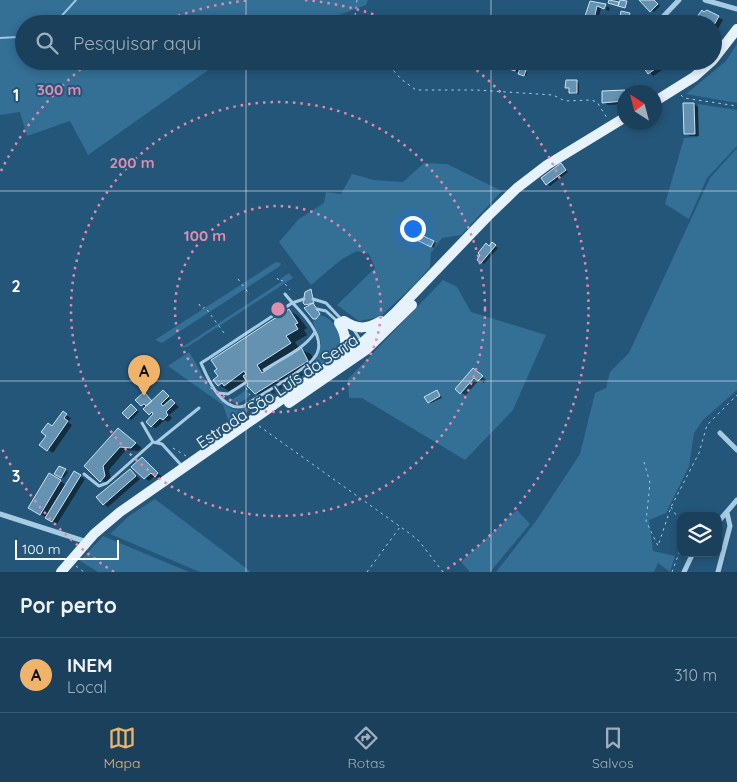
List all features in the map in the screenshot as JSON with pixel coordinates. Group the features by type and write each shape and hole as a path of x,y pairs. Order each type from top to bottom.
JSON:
{"main road":[{"path":"722,47 737,28"},
{"path":"662,97 676,89 700,70"},
{"name":"Estrada São Luís da Serra","path":"61,572 86,542 128,506 186,463 337,361 361,347 502,202 526,181 558,158 617,123"},
{"name":"Estrada São Luís da Serra","path":"128,506 257,424 402,316 503,205 531,179 558,158"},
{"path":"341,322 355,327 368,328 402,306"},
{"path":"337,361 346,345 346,336 341,322"}],"street":[{"path":"665,15 679,0"},
{"path":"705,0 737,9"},
{"path":"720,433 737,450"},
{"path":"722,518 737,500"},
{"path":"718,572 730,526 727,513"},
{"path":"0,514 86,542"},
{"path":"684,572 691,557"}],"lane":[{"path":"285,294 292,303 308,322 315,332 319,343 313,360 244,406 233,407 224,401 218,393 201,363 292,303 304,300"},
{"path":"313,299 326,303 352,340 361,347"},
{"path":"317,309 326,311 359,335 361,347"},
{"path":"308,322 309,315"},
{"path":"264,370 312,338 315,332"},
{"path":"218,393 228,394 244,384"},
{"path":"84,474 99,486 107,483 199,408"},
{"path":"142,423 155,442 186,463"}],"path":[{"path":"355,15 357,0"},
{"path":"393,70 401,79 416,90 476,90 553,95 565,101 591,100 598,102 612,126"},
{"path":"676,89 684,98 737,106"},
{"path":"277,278 280,282 282,280 290,290"},
{"path":"238,279 250,295"},
{"path":"198,304 202,309 205,307 224,333"},
{"path":"244,384 254,400"},
{"path":"644,462 650,483 646,521 658,546 671,507 699,453 707,425 737,395"},
{"path":"257,424 419,541 443,572"},
{"path":"162,445 167,445 186,463"},
{"path":"671,507 677,517"},
{"path":"367,572 400,527"},
{"path":"672,572 678,557"}],"shaded area":[{"path":"0,0 368,0 366,5 339,15 15,15 15,70 208,70 88,155 70,121 27,136 20,112 0,115"},
{"path":"737,44 737,103 686,94 715,70 722,70 722,64"},
{"path":"698,104 737,110 737,146 707,178 689,219 665,204 684,138 698,137"},
{"path":"737,148 737,390 703,420 694,433 689,466 666,513 649,520 653,551 675,556 670,572 658,563 654,572 496,572 536,521 580,454 595,393 606,388 610,372 629,353 710,178"},
{"path":"424,163 447,164 502,191 461,235 442,238 431,253 430,267 380,317 359,321 337,305 375,268 369,254 357,251 342,259 311,285 279,242 299,219 324,203 326,192 341,194 352,174 374,180 403,182"},
{"path":"276,262 281,263 280,266 162,343 155,340"},
{"path":"289,273 293,278 187,347 181,348 281,282 280,279"},
{"path":"443,280 457,287 471,312 546,335 513,410 465,460 362,398 349,398 348,379"},
{"path":"318,315 329,319 334,324 340,337 339,348 331,359 306,377 256,405 231,429 223,405 168,366 189,352 218,397 232,409 240,410 314,361 319,353 321,342 313,322"},
{"path":"246,390 250,396 242,402 236,403 228,398 233,399"},
{"path":"155,499 251,572 200,572 110,534 129,516"},
{"path":"517,510 530,524 490,572 470,572 461,562"},
{"path":"103,536 189,572 98,572 80,561"}],"building":[{"path":"609,0 619,2 618,6 608,3"},
{"path":"620,0 627,1 625,8 618,6"},
{"path":"639,0 654,0 658,4 650,12"},
{"path":"590,1 606,4 604,9 597,6 595,15 585,15"},
{"path":"702,10 704,12 707,10 717,15 698,15"},
{"path":"621,11 630,13 630,15 620,15"},
{"path":"519,70 526,70 524,76 518,74"},
{"path":"645,70 654,70 648,74"},
{"path":"566,80 577,80 577,93 569,93 569,88 565,88"},
{"path":"617,90 617,102 602,103 602,91"},
{"path":"683,103 694,103 695,134 684,134"},
{"path":"561,163 566,170 546,185 541,178"},
{"path":"411,230 434,241 431,247 408,236"},
{"path":"492,242 496,245 481,263 477,260 480,255 478,253 486,243 489,246"},
{"path":"311,289 314,303 305,305 303,303 305,292"},
{"path":"313,303 320,314 316,319 313,319 304,308"},
{"path":"289,309 298,323 295,324 298,329 286,336 291,343 257,365 262,373 301,347 308,361 255,394 247,386 248,384 243,376 246,374 244,371 224,386 222,383 218,386 213,380 218,376 214,371 217,369 211,360"},
{"path":"473,368 483,376 478,381 474,378 460,394 455,389"},
{"path":"163,390 169,396 161,404 163,406 171,399 175,403 166,412 168,415 163,420 160,418 151,427 146,422 153,414 152,412 149,415 143,409"},
{"path":"437,390 440,396 428,403 424,397"},
{"path":"144,392 152,401 146,406 144,404 141,406 135,400"},
{"path":"131,404 137,410 128,419 122,413"},
{"path":"63,411 67,414 64,418 68,421 47,451 39,445 46,436 41,432 48,423 52,426"},
{"path":"118,428 136,443 131,448 120,447 103,466 105,476 100,482 84,466"},
{"path":"142,457 158,473 155,477 151,473 144,479 131,467"},
{"path":"59,466 66,469 61,478 54,474"},
{"path":"130,469 136,476 103,505 96,497"},
{"path":"74,471 81,475 52,522 45,518"},
{"path":"49,473 61,480 40,515 28,508"}],"waterway":[{"path":"62,15 76,0"},
{"path":"0,38 15,37"}],"place":[{"name":"INEM","path":"144,396"}]}
